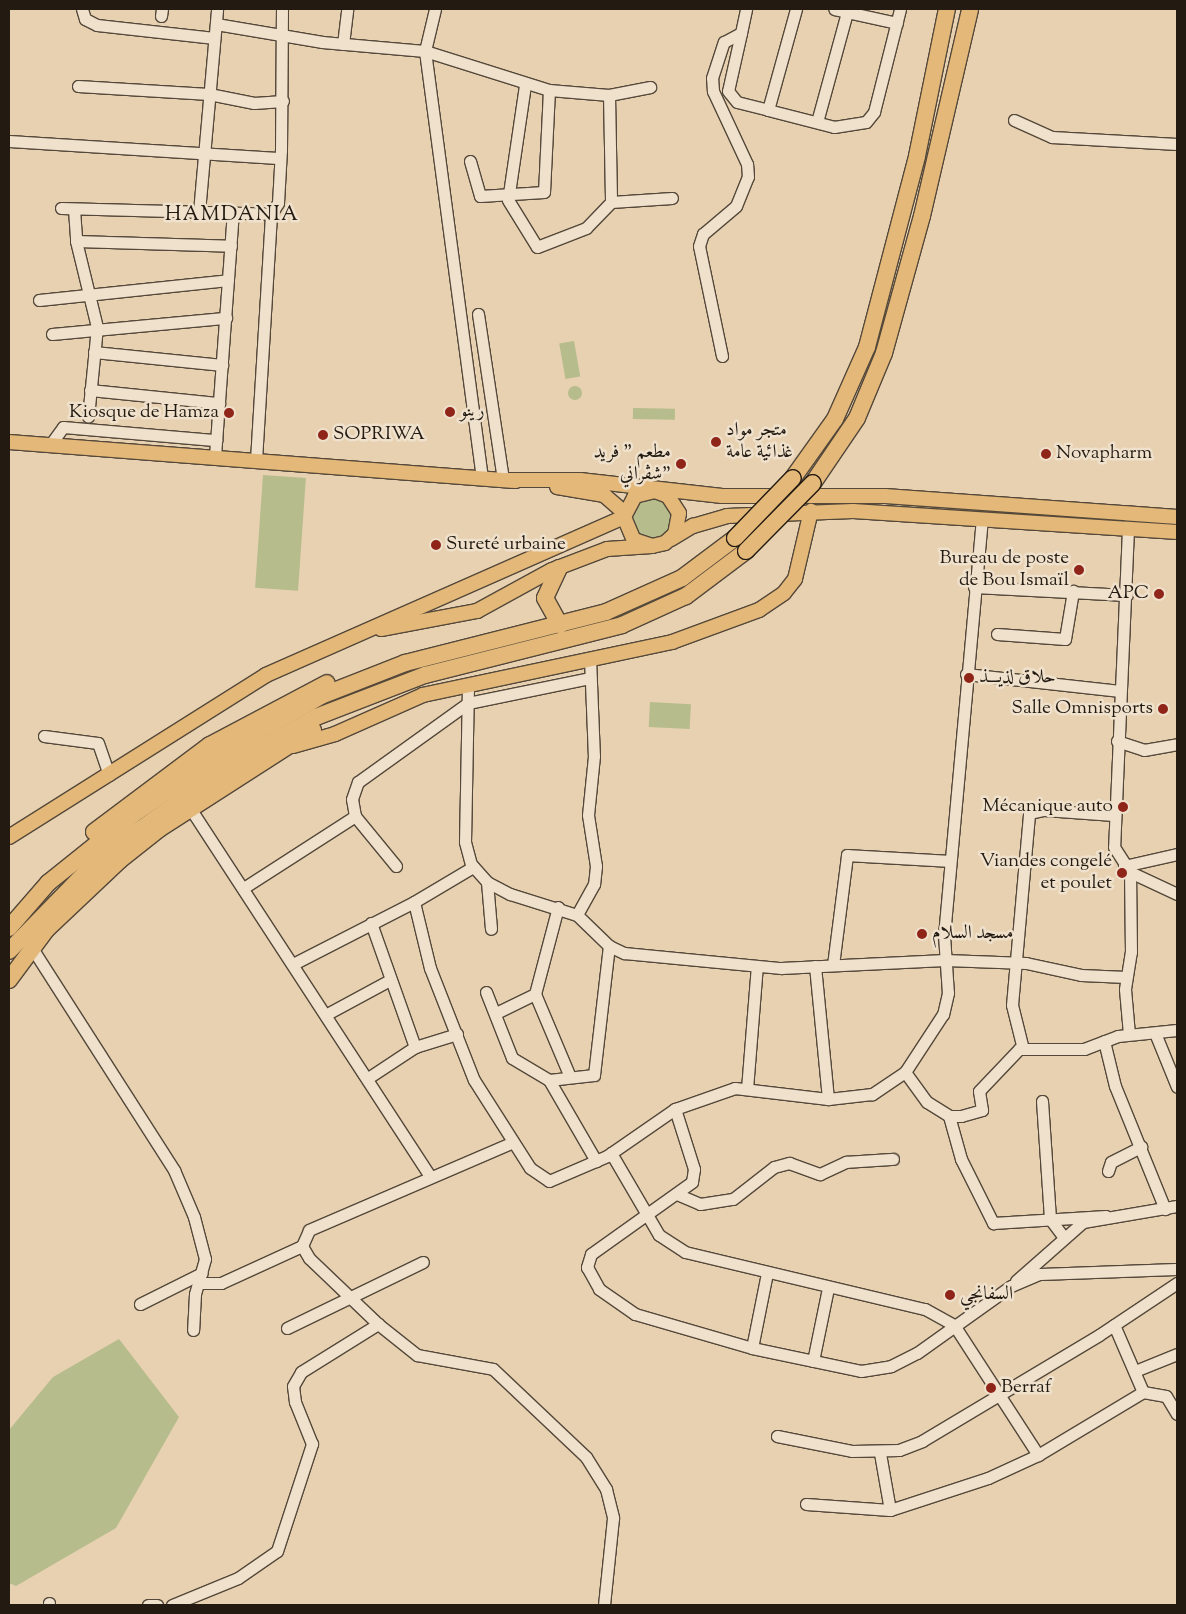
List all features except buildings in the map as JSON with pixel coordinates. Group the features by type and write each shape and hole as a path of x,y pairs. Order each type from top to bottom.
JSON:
{"highway":[{"path":"9,928 48,883 93,845 240,742 321,696 404,663 606,612 674,583 740,545 793,478 835,419 867,347 917,156 947,9"},
{"path":"9,951 88,870 137,832 266,745 366,696 461,664 622,625 686,596 740,545 813,483 857,418 884,353 922,216 970,9"},
{"path":"559,568 545,598 560,625"},
{"path":"9,912 110,817 219,740 326,683 410,653 452,651"},
{"path":"9,980 32,948 82,894 190,808 366,696"}],"main road":[{"path":"9,442 215,456 505,480 604,495 624,515 634,540 652,546"},
{"path":"505,480 580,480 655,491 722,496 885,496 1177,517"},
{"path":"9,837 109,775 228,695 343,638 441,599 514,563 591,535 624,515 635,496 655,491 668,496 677,506 680,520 671,539"},
{"path":"343,638 477,611 559,568 607,550 652,546 671,539 706,521 727,516 811,511 982,518 1177,532"},
{"path":"285,748 335,734 423,695 672,642 773,601 795,579 811,511"}],"street":[{"path":"82,9 85,19 97,25 214,38"},
{"path":"199,212 217,9"},
{"path":"256,460 271,214 278,203 278,158 283,101 282,9"},
{"path":"343,44 347,9"},
{"path":"435,9 425,51 482,478"},
{"path":"746,9 728,91 736,102 817,122 852,127 874,112 900,9"},
{"path":"768,110 796,9"},
{"path":"834,9 897,23"},
{"path":"817,122 847,12"},
{"path":"216,24 281,36 343,44 425,51 525,86 549,90 609,95 650,87"},
{"path":"722,356 699,246 703,234 736,206 749,172 712,78 724,42 740,33"},
{"path":"78,86 209,94 254,103 283,101"},
{"path":"525,86 508,194 537,247 586,228 611,202 672,198"},
{"path":"470,161 480,196 544,192 549,90"},
{"path":"609,95 611,202"},
{"path":"1014,120 1052,137 1177,144"},
{"path":"9,141 278,158"},
{"path":"61,208 271,214"},
{"path":"74,209 76,242 97,327 90,390 89,448"},
{"path":"215,456 233,213"},
{"path":"76,242 231,246"},
{"path":"39,300 89,293 228,280"},
{"path":"478,314 505,480"},
{"path":"52,334 97,327 226,318"},
{"path":"94,352 222,365"},
{"path":"90,390 219,403"},
{"path":"50,445 63,427 89,423 116,431 216,440"},
{"path":"116,431 116,450"},
{"path":"414,902 430,968 474,1080 530,1168 549,1181 611,1153 675,1109 721,1091 747,1089 828,1099 872,1094 905,1072 943,1014 948,993 945,960 950,861 974,587 982,518"},
{"path":"1128,529 1127,594 1117,741 1114,848 1127,869 1131,952 1126,976 1129,1034"},
{"path":"974,587 1127,594"},
{"path":"997,634 1065,638 1073,591"},
{"path":"577,915 594,884 596,866 588,816 594,756 590,658"},
{"path":"966,674 1120,691"},
{"path":"396,866 356,816 352,799 358,782 468,704 590,678"},
{"path":"468,686 465,842 473,867 487,882 510,894 558,907 577,915 609,946 624,953 757,966 815,966 945,960 1016,962 1081,975 1126,976"},
{"path":"44,736 98,742 109,775"},
{"path":"1117,741 1144,750 1177,744"},
{"path":"190,808 245,887 429,1175"},
{"path":"1023,1049 1012,1005 1029,813 1044,810 1115,815"},
{"path":"245,887 356,816"},
{"path":"1127,869 1177,854"},
{"path":"833,965 847,855 950,861"},
{"path":"294,963 414,902 473,867"},
{"path":"1127,869 1177,894"},
{"path":"487,882 491,930"},
{"path":"558,907 535,994 570,1077"},
{"path":"370,923 415,1048"},
{"path":"549,1080 570,1077 592,1078 596,1070 609,946"},
{"path":"32,948 174,1170 203,1246 193,1330"},
{"path":"747,1089 757,966"},
{"path":"815,966 828,1099"},
{"path":"327,1014 390,980"},
{"path":"486,992 496,1013 512,1058 549,1080 596,1161"},
{"path":"496,1013 535,994"},
{"path":"949,1116 982,1110 979,1091 1023,1049 1067,1051 1129,1034 1177,1030"},
{"path":"1155,1033 1177,1087"},
{"path":"368,1078 415,1048 456,1034"},
{"path":"1104,1041 1115,1086 1165,1209"},
{"path":"905,1072 927,1102 949,1116 961,1159 993,1223 1106,1216 1177,1206"},
{"path":"1042,1101 1050,1219 1063,1236"},
{"path":"675,1109 695,1176 679,1194 591,1254 586,1267 600,1289 635,1314 752,1348 861,1371 892,1366 1011,1286 1063,1236 1083,1222 1106,1216"},
{"path":"140,1304 200,1278 221,1283 302,1246 309,1230 429,1175 513,1142"},
{"path":"1108,1171 1111,1162 1141,1147"},
{"path":"611,1153 659,1235 686,1252 767,1274 925,1309 954,1325 1038,1455"},
{"path":"679,1194 700,1204 733,1199 774,1167 789,1163 820,1174 846,1162 893,1159"},
{"path":"302,1246 353,1296 378,1324 418,1355 493,1369 586,1457 606,1489 613,1518 604,1605"},
{"path":"287,1328 424,1262"},
{"path":"1011,1286 1057,1272 1177,1269"},
{"path":"752,1348 767,1274"},
{"path":"777,1436 880,1453 922,1441 1114,1325 1177,1283"},
{"path":"813,1361 828,1288"},
{"path":"172,1605 238,1578 277,1551 312,1444 294,1402 293,1386 301,1372 378,1324"},
{"path":"1114,1325 1136,1371 1143,1392"},
{"path":"1136,1371 1177,1354"},
{"path":"806,1504 890,1510 956,1491 1038,1455 1143,1392 1166,1396 1177,1414"},
{"path":"880,1453 890,1510"},
{"path":"148,1605 157,1605"}],"green space":[{"path":"574,341 580,376 565,379 559,344"},
{"path":"572,386 578,386 582,393 578,400 572,400 568,396 568,390"},
{"path":"633,408 675,409 675,420 633,419"},
{"path":"263,475 306,478 298,591 255,588"},
{"path":"656,499 663,502 669,508 672,519 671,527 663,536 656,539 648,539 641,536 633,527 632,515 635,508 644,500"},
{"path":"650,702 691,704 690,729 649,727"},
{"path":"119,1339 179,1417 116,1528 16,1586 9,1583 9,1430 53,1377"}],"place":[{"name":"رينو","path":"450,412"},
{"name":"Kiosque de Hamza","path":"229,413"},
{"name":"SOPRIWA","path":"323,435"},
{"name":"متجر مواد غذائية عامة","path":"716,442"},
{"name":"Novapharm","path":"1046,454"},
{"name":"مطعم \" فريد شڨراني\"","path":"681,464"},
{"name":"Sureté urbaine","path":"436,545"},
{"name":"Bureau de poste de Bou Ismaïl","path":"1079,570"},
{"name":"APC","path":"1159,594"},
{"name":"حلاق لذيـــذ","path":"969,678"},
{"name":"Salle Omnisports","path":"1163,709"},
{"name":"Mécanique auto","path":"1123,807"},
{"name":"Viandes congelé et poulet","path":"1122,873"},
{"name":"مسجد السلام","path":"922,934"},
{"name":"السفانجي","path":"950,1295"},
{"name":"Berraf","path":"991,1388"}],"district":[{"name":"HAMDANIA","path":"232,215"}]}
